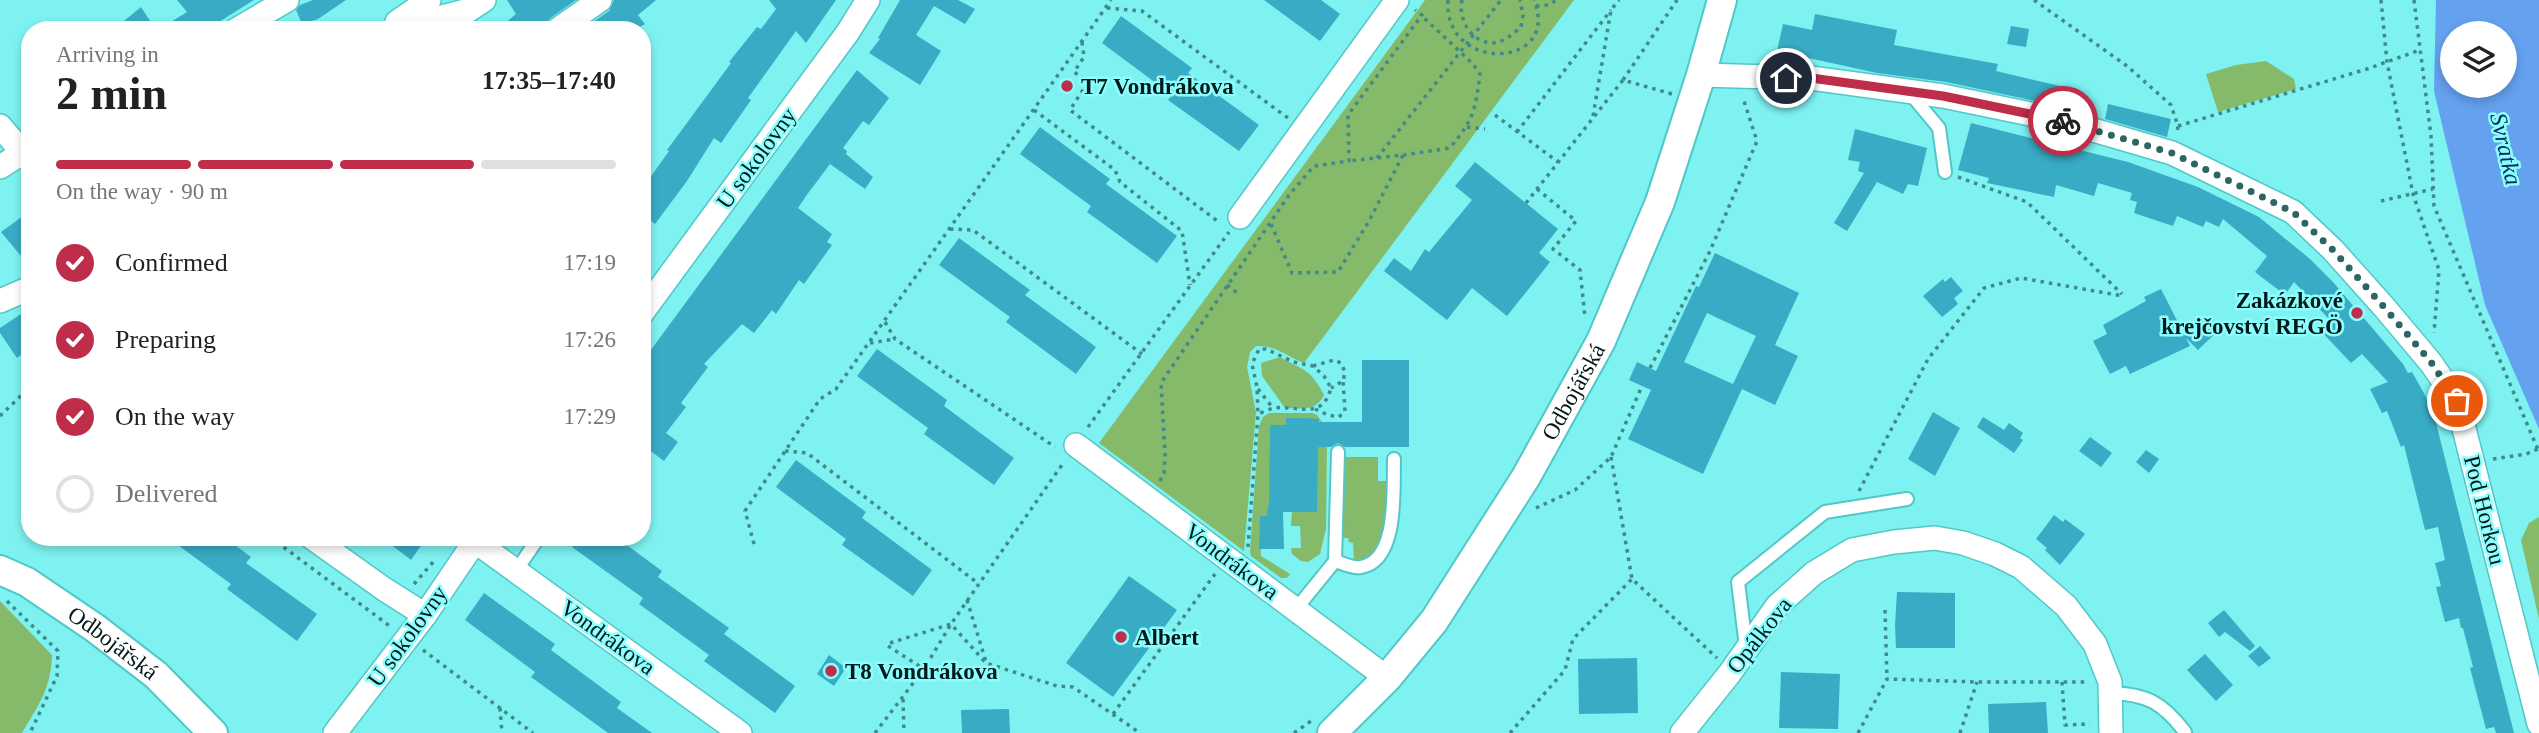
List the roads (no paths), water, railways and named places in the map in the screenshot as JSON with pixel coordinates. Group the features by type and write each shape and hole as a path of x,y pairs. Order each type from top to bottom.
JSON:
{"street":[{"path":"251,21 286,0"},
{"path":"401,21 429,0"},
{"path":"425,21 469,10 484,0"},
{"path":"570,21 600,0"},
{"name":"U sokolovny","path":"651,301 848,32 868,0"},
{"name":"Odbojářská","path":"1323,726 1387,678 1434,621 1526,477 1601,341 1660,202 1722,0"},
{"path":"1235,224 1404,4"},
{"name":"Pod Horkou","path":"1701,75 1811,78 1943,96 2059,120 2172,153 2293,212 2341,260 2431,362 2457,401 2539,724"},
{"path":"0,126 21,145"},
{"path":"0,167 21,153"},
{"path":"0,301 21,292"},
{"name":"Vondrákova","path":"1072,451 1238,557 1296,609 1387,678"},
{"name":"Opálkova","path":"1682,733 1730,673 1777,606 1814,573 1852,550 1935,538 1963,543 2021,567 2066,607 2095,644 2110,687 2111,728"},
{"path":"323,546 384,590 425,615"},
{"name":"U sokolovny","path":"335,733 425,615 469,546"},
{"name":"Vondrákova","path":"483,546 740,733"},
{"name":"Odbojářská","path":"0,570 27,582 96,628 156,675 213,733"}],"lane":[{"path":"1909,92 1939,128 1945,172"},
{"path":"1296,609 1335,561 1338,452"},
{"path":"1335,561 1360,568 1375,561 1385,550 1392,509 1394,459"},
{"path":"1746,648 1738,582 1825,512 1907,499"},
{"path":"516,571 532,546"},
{"path":"2110,687 2152,700 2171,713 2185,732"}],"water":[{"name":"Svratka","path":"2436,0 2539,0 2539,429 2485,305 2434,91"}],"place":[{"name":"T7 Vondrákova","path":"1067,86"},
{"name":"Zakázkové krejčovství REGÖ","path":"2357,313"},
{"name":"Albert","path":"1121,637"},
{"name":"T8 Vondrákova","path":"831,671"}]}
